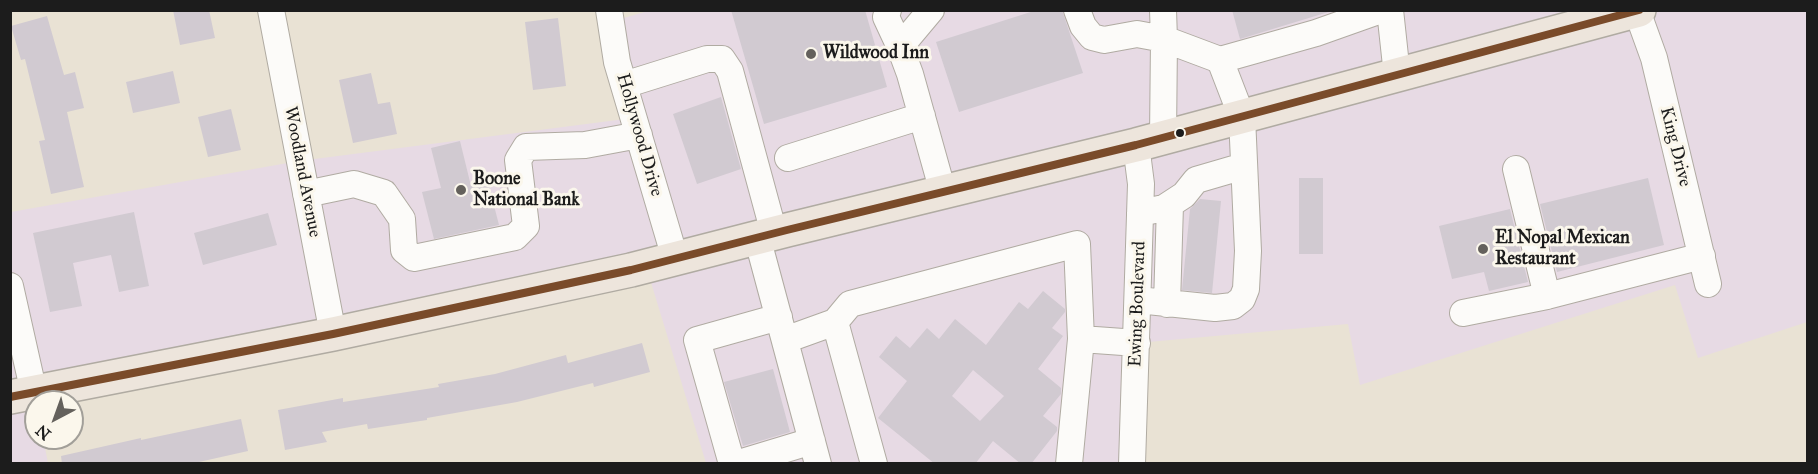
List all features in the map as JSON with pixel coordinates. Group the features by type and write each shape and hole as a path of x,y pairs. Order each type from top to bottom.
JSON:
{"main road":[{"path":"22,395 333,334 631,270 1150,141 1638,11"}],"street":[{"name":"Woodland Avenue","path":"271,10 333,334"},
{"name":"Hollywood Drive","path":"609,10 617,62 675,258"},
{"path":"888,10 886,17 910,74 943,192"},
{"path":"900,46 931,10"},
{"path":"1077,10 1083,26 1092,37 1104,40 1137,34 1164,39 1220,60 1316,33 1381,10"},
{"name":"Ewing Boulevard","path":"1132,464 1141,184 1150,141 1164,39 1163,10"},
{"path":"1390,10 1397,75"},
{"name":"King Drive","path":"1638,11 1654,58 1708,284"},
{"path":"624,85 707,59 722,59 730,70 755,160 782,328 815,452 734,464 697,340 782,328 835,322 850,304 1077,244 1081,339 1069,464"},
{"path":"1138,300 1215,309 1233,306 1242,299 1246,289 1248,251 1242,117 1220,60"},
{"path":"788,158 922,116"},
{"path":"306,194 354,184 384,193 402,219 404,250 414,258 498,242 514,237 520,232 526,226 518,160 526,147 585,145 639,135"},
{"path":"1140,213 1170,205 1184,195 1196,180 1244,166"},
{"path":"1516,169 1547,296"},
{"path":"1167,304 1170,205"},
{"path":"1463,312 1547,296 1702,256"},
{"path":"10,286 22,395"},
{"path":"835,322 874,464"},
{"path":"1081,339 1137,343"}],"shaded area":[{"path":"648,11 1807,11 1807,322 1698,358 1675,285 1360,385 1348,324 1137,343 1132,463 706,463 646,266 84,394 84,390 24,390 24,450 45,450 48,463 11,464 11,212 299,161 633,118 610,22"}],"building":[{"path":"173,10 209,10 215,38 180,45"},
{"name":"Wildwood Inn","path":"731,10 865,10 887,87 764,124"},
{"name":"Wildwood Inn","path":"1037,10 1062,10 1083,73 959,112 936,42"},
{"path":"1232,10 1335,10 1240,39"},
{"path":"47,16 64,75 75,72 84,108 67,112 84,187 51,194 39,141 45,140 25,59 21,60 11,26"},
{"path":"558,18 566,86 533,90 525,22"},
{"path":"173,71 180,103 133,113 126,82"},
{"path":"371,73 378,104 390,102 397,134 353,143 339,80"},
{"path":"721,97 741,169 697,184 673,114"},
{"path":"231,109 241,150 208,157 198,117"},
{"name":"Boone National Bank","path":"460,141 471,186 488,182 499,225 434,239 422,192 441,188 431,148"},
{"path":"1299,178 1323,178 1323,254 1299,254"},
{"path":"1648,178 1664,245 1557,272 1540,204"},
{"path":"1200,199 1221,201 1212,293 1182,290 1190,209"},
{"name":"El Nopal Mexican Restaurant","path":"1510,209 1528,282 1489,291 1484,272 1452,279 1439,226"},
{"path":"134,212 149,286 119,292 111,255 73,263 82,306 50,312 33,233"},
{"path":"268,213 277,245 203,265 194,233"},
{"path":"1043,291 1065,309 1052,328 1063,336 1038,369 1061,388 1061,394 1043,416 1057,427 1057,431 1031,464 1021,464 993,441 975,464 935,464 878,418 907,381 879,357 896,336 910,348 927,328 939,339 955,319 986,345 1019,302 1028,309","holes":["973,370 1004,396 980,421 952,396"]},
{"path":"642,343 650,372 594,387 593,383 517,402 427,418 427,420 368,429 367,424 322,432 327,442 285,450 278,410 343,398 343,402 439,387 438,384 495,374 566,355 568,363"},
{"path":"773,369 790,432 743,446 724,382"},
{"path":"241,419 248,451 190,464 62,464 61,456"}],"transit line":[{"path":"10,397 333,334 631,270 1136,145 1639,10"}],"place":[{"name":"Wildwood Inn","path":"811,54"},
{"name":"Boone National Bank","path":"461,190"},
{"name":"El Nopal Mexican Restaurant","path":"1483,249"}]}
